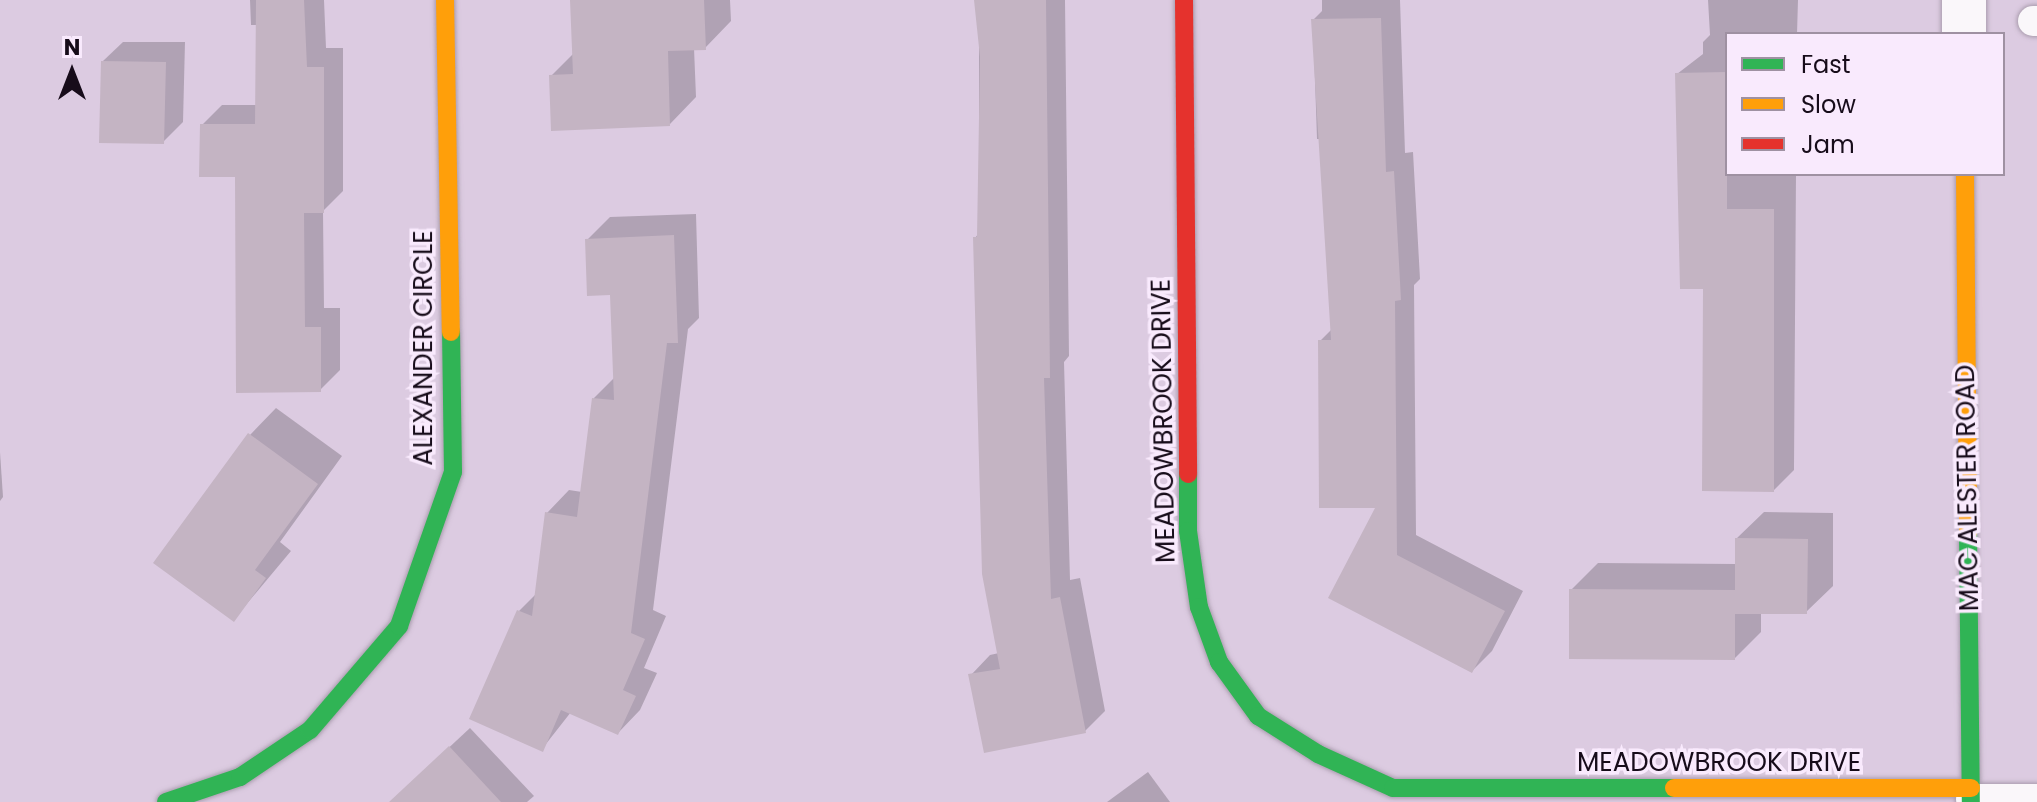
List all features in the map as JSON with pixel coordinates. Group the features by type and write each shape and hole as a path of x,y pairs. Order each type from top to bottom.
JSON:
{"street":[{"name":"ALEXANDER CIRCLE","path":"166,802 240,777 310,730 399,626 426,557 453,472 445,0"},
{"name":"MEADOWBROOK DRIVE","path":"1184,0 1188,531 1199,607 1219,662 1258,716 1318,754 1393,788 1971,796"},
{"path":"1964,0 1964,32"},
{"name":"MAC ALESTER ROAD","path":"1965,176 1971,796"}],"lane":[{"path":"1971,796 2037,799"}],"building":[{"path":"256,0 304,0 307,67 324,67 324,213 304,213 305,327 321,327 321,392 236,393 235,177 199,177 200,124 255,124"},
{"path":"570,0 704,0 706,50 668,51 670,126 551,131 549,75 573,74"},
{"path":"974,0 1046,0 1050,378 1044,378 1051,599 1060,597 1086,733 984,753 968,674 1000,669 982,574 973,237 977,237 980,57"},
{"path":"1381,18 1386,172 1394,171 1401,300 1395,301 1397,555 1505,611 1472,673 1328,598 1375,508 1319,508 1318,340 1331,340 1311,19"},
{"path":"101,61 166,62 164,144 99,143"},
{"path":"1725,72 1727,209 1774,209 1774,492 1702,491 1703,289 1680,289 1675,73"},
{"path":"674,235 678,343 667,343 631,633 645,639 623,690 636,696 618,735 561,710 543,752 469,719 517,610 532,616 545,512 577,517 592,398 614,400 610,295 587,296 585,239"},
{"path":"248,433 318,484 255,570 266,578 234,622 153,563"},
{"path":"1735,538 1808,539 1807,614 1735,614 1735,660 1569,659 1569,589 1735,590"},
{"path":"449,746 501,802 389,802"}],"traffic: fast":[{"path":"166,802 240,777 310,730 399,626 453,472 451,332"},
{"path":"1188,474 1188,531 1199,607 1219,662 1258,716 1318,754 1393,788 1674,788"},
{"path":"1968,532 1971,802"}],"traffic: slow":[{"path":"445,0 451,332"},
{"path":"1965,176 1968,532"},
{"path":"1674,788 1971,788"}],"traffic: jam":[{"path":"1184,0 1188,474"}]}
